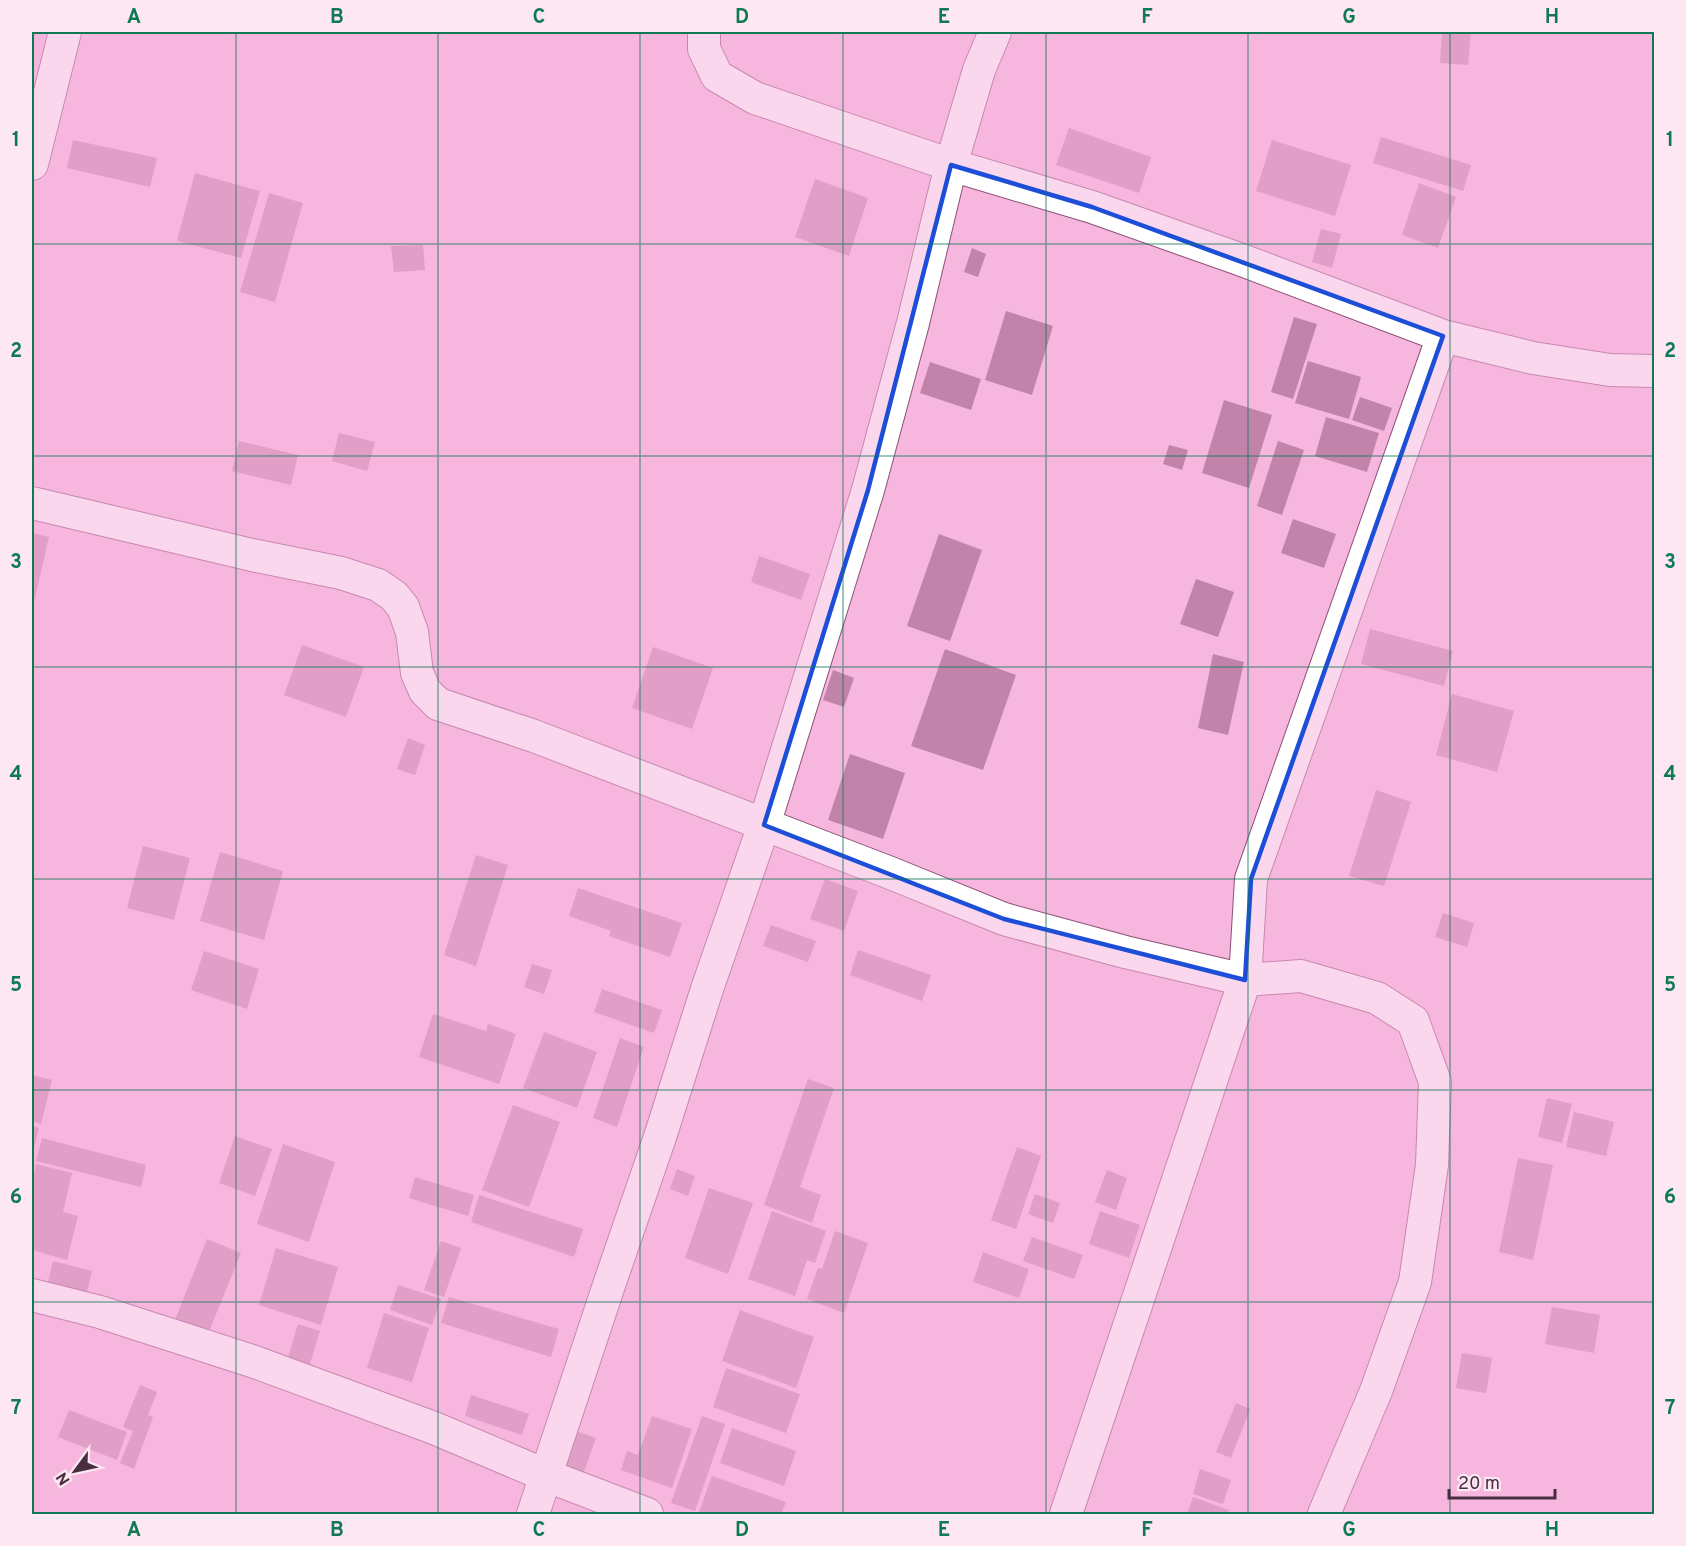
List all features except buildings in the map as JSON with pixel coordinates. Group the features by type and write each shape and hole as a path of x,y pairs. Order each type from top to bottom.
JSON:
{"street":[{"path":"32,164 65,32"},
{"path":"704,32 704,49 717,76 755,98 951,165 1123,218 1443,336 1533,358 1610,370 1654,371"},
{"path":"533,1515 660,1137 707,989 764,825 868,490 913,323 951,165 979,70 995,32"},
{"path":"1066,1515 1245,980 1251,879 1443,336"},
{"path":"32,503 252,555 341,573 378,585 394,596 403,607 412,632 417,673 425,691 438,704 534,736 1004,919 1125,952 1245,980 1301,976 1377,998 1413,1021 1435,1082 1432,1165 1415,1282 1376,1391 1323,1515"},
{"path":"32,1295 100,1312 252,1361 434,1428 646,1515"}],"highlighted area":[{"path":"951,165 1092,207 1443,336 1251,879 1245,980 1004,919 764,825 868,490"}]}
